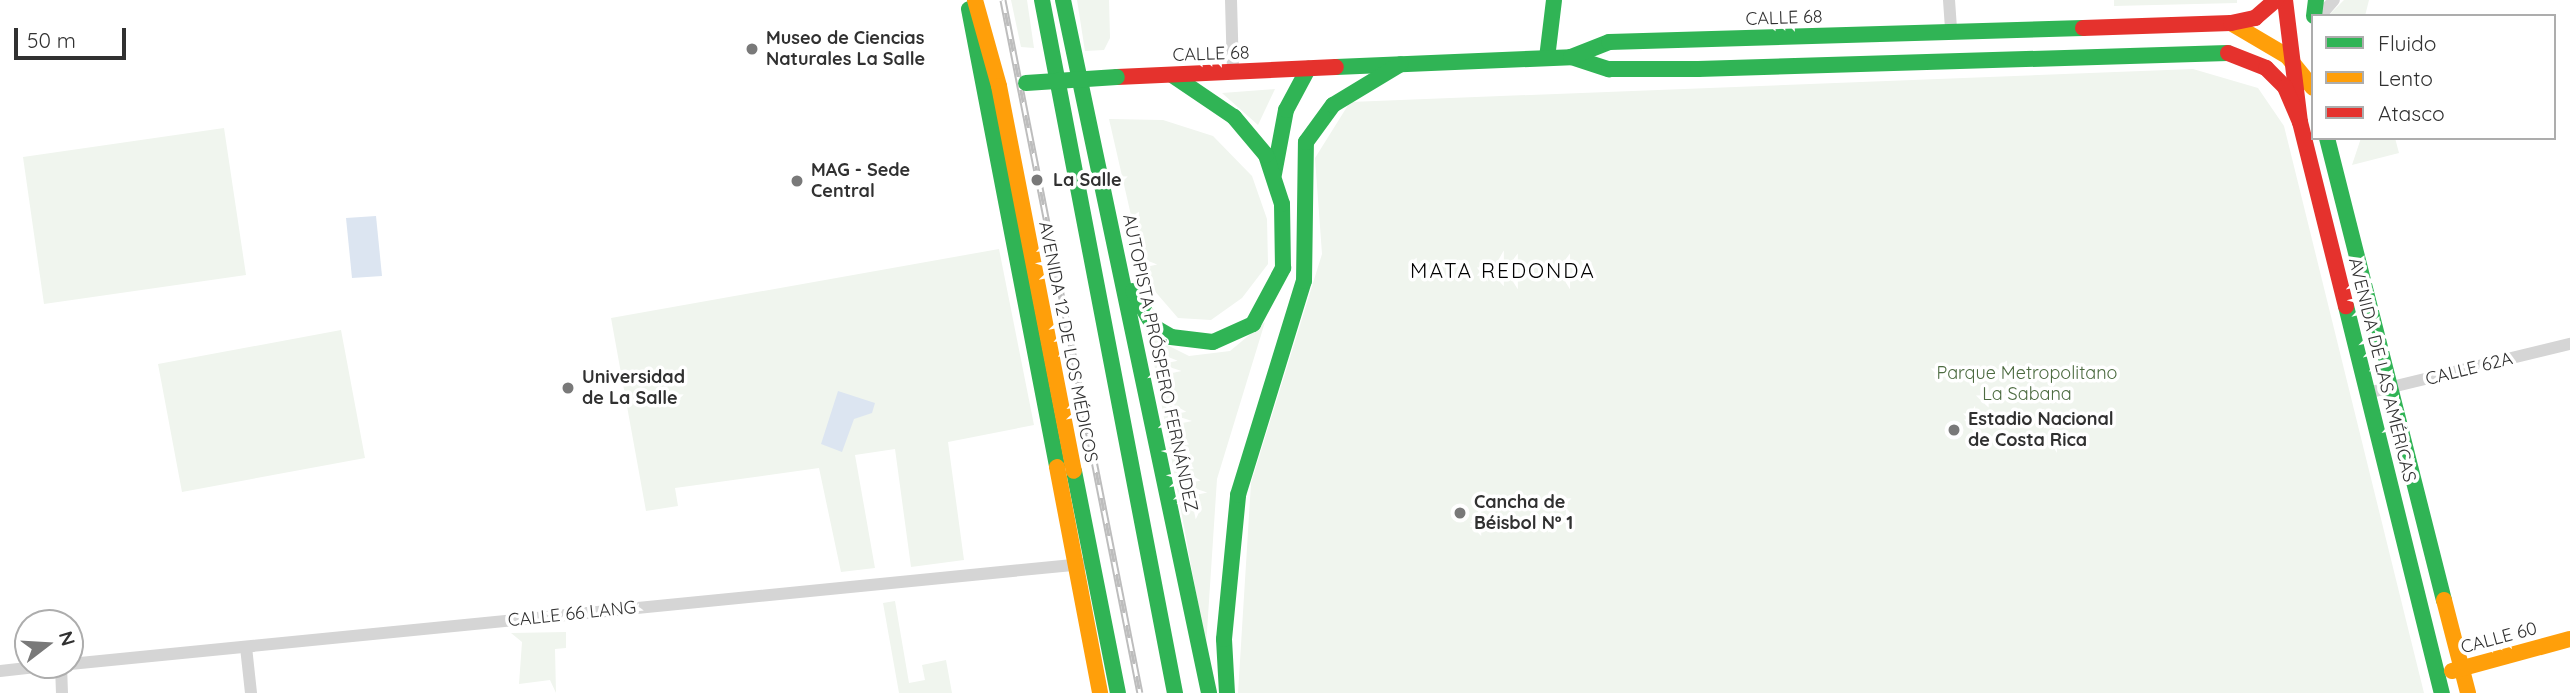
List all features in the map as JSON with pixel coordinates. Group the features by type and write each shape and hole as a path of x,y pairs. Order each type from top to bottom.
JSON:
{"main road":[{"name":"AVENIDA 12 DE LOS MÉDICOS","path":"968,0 974,58 1100,693"},
{"name":"AVENIDA 12 DE LOS MÉDICOS","path":"975,0 999,86 1118,693"},
{"path":"1042,0 1175,693"},
{"name":"AUTOPISTA PRÓSPERO FERNÁNDEZ","path":"1063,0 1209,693"},
{"path":"1546,58 1554,0"},
{"path":"2231,23 2255,18 2276,0"},
{"name":"AVENIDA DE LAS AMÉRICAS","path":"2285,0 2287,56 2300,122 2442,693"},
{"path":"2231,23 2287,56 2311,86"},
{"name":"CALLE 68","path":"980,89 1117,77 1571,57 1609,42 2231,23"},
{"name":"CALLE 68","path":"1571,57 1609,69 1698,69 2223,51 2266,68 2284,87 2300,122"},
{"path":"974,58 999,86"},
{"path":"1227,693 1224,639 1238,495 1304,281 1306,142 1333,105 1401,64"},
{"path":"1274,177 1279,132 1308,69"},
{"path":"1105,199 1143,313 1171,337 1213,342 1253,324 1279,279 1286,234 1274,177 1266,155 1234,117 1171,75"},
{"name":"AVENIDA DE LAS AMÉRICAS","path":"2328,140 2468,693"},
{"name":"CALLE 60","path":"2438,675 2570,639"}],"street":[{"path":"1231,0 1233,72"},
{"path":"1950,0 1951,32"},
{"path":"2319,14 2334,0"},
{"name":"CALLE 62A","path":"2367,393 2570,344"},
{"name":"CALLE 66 LANG","path":"84,663 1092,564"},
{"path":"246,647 251,693"}],"green space":[{"path":"1011,0 1027,0 1034,48 1021,47"},
{"path":"1077,0 1109,0 1110,38 1104,50 1085,51"},
{"path":"2114,0 2237,0 2237,3 2114,6"},
{"path":"2344,0 2369,0 2366,14 2330,14"},
{"name":"Parque Metropolitano La Sabana","path":"2193,69 2258,88 2284,126 2424,693 1238,693 1251,483 1322,254 1315,158 1350,102"},
{"path":"1275,89 1258,125 1222,93"},
{"path":"1109,119 1163,120 1213,136 1252,176 1267,219 1268,264 1242,298 1211,320 1178,318 1146,281"},
{"path":"224,128 246,275 44,304 23,157"},
{"path":"2360,140 2396,140 2399,153 2352,165"},
{"path":"999,249 1034,425 948,442 964,560 911,567 895,449 855,455 875,568 841,572 819,468 675,488 678,506 646,511 611,318"},
{"path":"1265,322 1217,479 1206,647 1149,336 1189,356 1230,351"},
{"path":"341,330 365,458 182,492 158,364"},
{"path":"895,601 909,683 925,680 922,665 946,660 952,693 899,693 883,603"},
{"path":"566,632 566,648 555,649 556,693 550,680 519,684 522,642 511,633"}],"shaded area":[{"path":"376,216 382,276 352,278 346,218"},
{"path":"838,391 875,403 872,413 854,419 842,452 821,444"}],"railway":[{"path":"1003,0 1140,693"}],"traffic: fast":[{"path":"1042,0 1175,693"},
{"path":"1063,0 1209,693"},
{"path":"1547,58 1554,0"},
{"path":"2314,14 2316,0"},
{"path":"969,9 1057,467"},
{"path":"1336,67 1571,57 1609,42 2083,28"},
{"path":"1571,57 1609,69 1698,69 2228,53"},
{"path":"1227,693 1224,639 1238,495 1304,281 1306,142 1333,105 1401,64"},
{"path":"1274,174 1286,110 1308,69"},
{"path":"1133,291 1154,327 1171,337 1213,342 1253,324 1283,268 1282,204 1266,155 1234,117 1172,75"},
{"path":"1026,83 1117,77"},
{"path":"2328,140 2444,600"},
{"path":"2346,306 2442,693"},
{"path":"1074,471 1118,693"}],"traffic: slow":[{"path":"975,0 999,86 1074,471"},
{"path":"2231,23 2287,56 2311,86"},
{"path":"1057,467 1100,693"},
{"path":"2444,600 2468,693"},
{"path":"2452,671 2570,639"}],"traffic: jam":[{"path":"2083,28 2231,23 2255,18 2276,0"},
{"path":"2285,0 2300,122 2346,306"},
{"path":"2228,53 2266,68 2285,87 2300,122"},
{"path":"1117,77 1336,67"}],"place":[{"name":"Museo de Ciencias Naturales La Salle","path":"752,49"},
{"name":"La Salle","path":"1037,180"},
{"name":"MAG - Sede Central","path":"797,181"},
{"name":"Universidad de La Salle","path":"568,388"},
{"name":"Estadio Nacional de Costa Rica","path":"1954,430"},
{"name":"Cancha de Béisbol Nº 1","path":"1460,513"}],"district":[{"name":"MATA REDONDA","path":"1503,270"}]}
